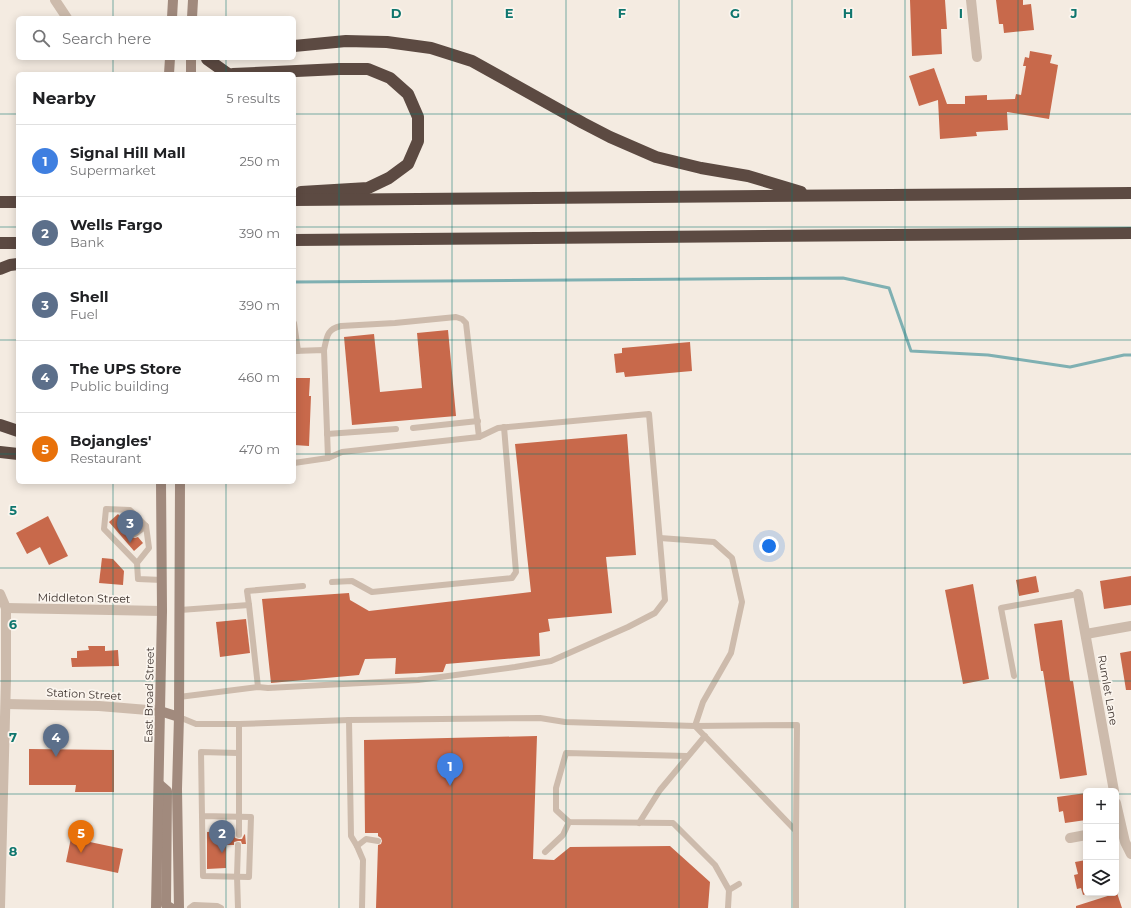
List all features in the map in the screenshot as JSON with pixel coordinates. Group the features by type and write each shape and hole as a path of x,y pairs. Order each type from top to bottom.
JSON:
{"highway":[{"path":"296,46 346,41 387,42 431,48 472,61 583,123 610,137 656,157 701,168 748,176 814,196"},
{"path":"209,60 225,72"},
{"path":"268,72 339,68 368,69 390,78 408,94 418,117 418,141 408,164 389,178 368,188 296,192"},
{"path":"296,200 1131,193"},
{"path":"0,202 16,202"},
{"path":"296,240 1131,233"},
{"path":"296,247 419,239"},
{"path":"0,243 16,243"},
{"path":"0,270 10,265 16,264"},
{"path":"0,424 16,430"},
{"path":"0,452 16,454"}],"main road":[{"path":"172,16 173,0"},
{"path":"192,16 193,0"},
{"path":"169,72 170,60"},
{"path":"191,60 191,72"},
{"name":"East Broad Street","path":"156,908 162,612 161,484"},
{"path":"179,908 177,789 179,717 180,484"},
{"path":"160,711 179,717"},
{"path":"159,784 167,791 166,905 171,908"}],"street":[{"path":"55,0 66,16"},
{"path":"971,0 977,57"},
{"path":"0,594 4,607 0,907"},
{"name":"Rumlet Lane","path":"1078,594 1113,788"},
{"name":"Middleton Street","path":"4,607 162,612"},
{"path":"1086,634 1131,626"},
{"name":"Station Street","path":"3,703 99,706 160,711"},
{"path":"1119,813 1123,826 1125,842 1131,854"},
{"path":"1070,838 1083,836"}],"lane":[{"path":"328,458 324,350 327,336 330,331 341,326 395,323 456,317 462,319 466,323 480,437"},
{"path":"296,351 324,350"},
{"path":"179,697 258,687 276,688 418,680 551,661 628,627 655,612 665,600 649,414 504,427 498,428 480,437 342,452 328,458 296,463"},
{"path":"413,428 478,421"},
{"path":"332,582 352,581 372,592 512,578 516,572 504,427"},
{"path":"327,434 396,429"},
{"path":"137,563 149,548 146,526 130,510 106,509 104,529 137,563 138,579 162,580"},
{"path":"127,524 136,516"},
{"path":"135,534 146,526"},
{"path":"111,537 117,531"},
{"path":"660,538 714,542 732,558 742,602 731,652 703,702 695,726"},
{"path":"120,546 126,542"},
{"path":"258,687 247,591 303,586"},
{"path":"1014,676 1001,608 1078,594"},
{"path":"180,610 249,605"},
{"path":"179,717 196,724 348,720 540,718 565,722 695,726 798,725 796,908"},
{"path":"348,720 351,836 358,846 363,860 362,908"},
{"path":"238,835 239,724"},
{"path":"695,726 796,831"},
{"path":"639,823 660,790 705,736"},
{"path":"202,816 239,818 250,817 248,877 203,876 202,816 201,752 238,752"},
{"path":"687,756 566,753 556,788 556,810 569,822 673,823 715,865 729,890 728,908"},
{"path":"545,852 563,835 569,822"},
{"path":"358,846 366,839 378,841"},
{"path":"238,845 238,908"},
{"path":"729,890 739,884"},
{"path":"190,908 194,905 217,906 221,908"}],"building":[{"path":"910,0 945,0 947,29 941,29 942,54 912,56"},
{"path":"996,0 1023,0 1023,5 1031,4 1034,30 1004,33 1003,24 999,24"},
{"path":"1030,51 1052,55 1050,63 1058,65 1049,119 1007,112 1008,130 976,132 977,136 940,139 938,100 919,106 909,76 934,68 947,104 965,104 965,96 987,95 987,100 1015,99 1016,94 1021,95 1026,66 1023,66 1025,57 1029,58"},
{"path":"448,330 456,416 352,425 344,337 374,334 380,392 422,388 417,333"},
{"path":"690,342 692,371 625,377 624,372 616,373 614,354 622,353 622,348"},
{"path":"296,378 310,378 309,396 311,396 309,446 296,445"},
{"path":"627,434 636,555 606,557 612,613 548,619 550,631 539,633 540,656 446,664 443,672 395,674 396,658 365,659 359,675 271,683 262,599 349,593 350,600 369,611 531,592 515,444"},
{"path":"118,514 124,521 123,527 130,528 132,531 132,537 138,537 143,543 134,551 109,522"},
{"path":"48,516 68,556 49,565 40,547 27,554 16,533"},
{"path":"102,558 113,559 124,571 123,585 99,583"},
{"path":"1036,576 1039,592 1019,596 1016,580"},
{"path":"1131,576 1131,605 1104,609 1100,581"},
{"path":"973,584 989,679 963,684 945,590"},
{"path":"246,619 250,653 220,657 216,622"},
{"path":"1062,620 1070,681 1073,681 1087,775 1060,779 1034,624"},
{"path":"88,646 105,646 105,651 118,650 119,666 72,667 71,658 77,658 77,651 89,650"},
{"path":"1131,651 1131,690 1126,690 1120,653"},
{"path":"537,736 533,859 554,860 570,847 670,846 710,882 708,908 376,908 378,845 381,844 382,841 378,836 378,833 365,833 364,740"},
{"path":"29,749 114,750 114,792 75,792 76,785 29,785"},
{"path":"1083,793 1083,820 1065,823 1063,811 1059,812 1057,797"},
{"path":"226,831 226,835 234,835 235,838 239,839 242,839 245,834 246,844 242,844 241,841 238,841 234,842 234,845 226,845 226,868 207,869 207,832"},
{"path":"71,838 123,849 118,873 66,862"},
{"path":"1083,861 1083,895 1081,888 1077,889 1074,875 1078,874 1075,862"},
{"path":"1108,896 1118,896 1122,908 1076,908 1076,906"}],"waterway":[{"path":"296,282 843,278 889,288 911,351 988,355 1070,367 1124,355 1131,355"}],"place":[{"name":"Shell","path":"130,543"},
{"name":"The UPS Store","path":"56,757"},
{"name":"Signal Hill Mall","path":"450,786"},
{"name":"Bojangles'","path":"81,853"},
{"name":"Wells Fargo","path":"222,853"}]}
